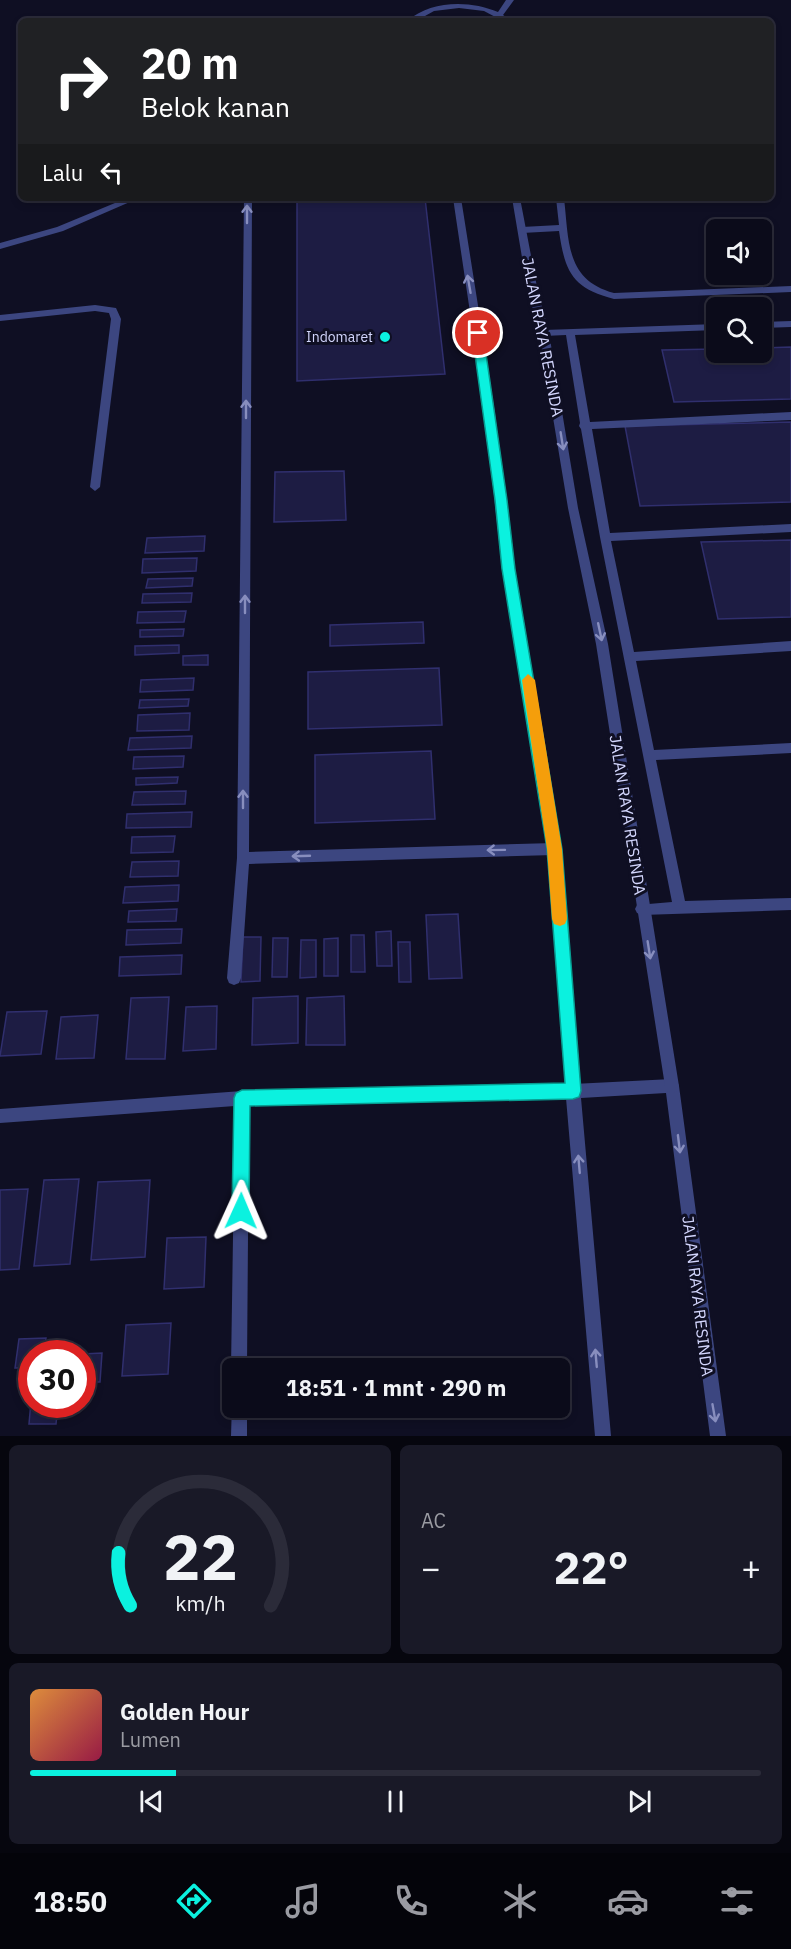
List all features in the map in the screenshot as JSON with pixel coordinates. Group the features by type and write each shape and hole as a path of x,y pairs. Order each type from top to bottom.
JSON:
{"street":[{"path":"500,14 510,0"},
{"path":"416,18 446,3 474,6 500,14 505,18"},
{"path":"0,246 60,229 128,201"},
{"path":"234,978 243,858 248,201"},
{"path":"457,201 491,424 508,569 554,849 603,1436"},
{"name":"JALAN RAYA RESINDA","path":"517,201 532,287 544,333 573,508 602,644 642,909 672,1086 718,1436"},
{"path":"560,201 573,273 582,285 601,294 791,289"},
{"path":"522,230 564,228"},
{"path":"0,318 95,308 113,309 116,319 95,487"},
{"path":"772,325 791,324"},
{"path":"544,333 706,327"},
{"path":"570,333 584,426 681,908"},
{"path":"584,426 791,416"},
{"path":"606,537 791,528"},
{"path":"630,657 791,646"},
{"path":"651,755 791,748"},
{"path":"243,858 554,849"},
{"path":"642,909 791,904"},
{"path":"0,1116 242,1098 573,1091 672,1086"},
{"path":"239,1358 242,1098"},
{"path":"238,1436 239,1418"}],"building":[{"path":"297,201 425,201 445,374 297,381"},
{"path":"791,347 791,399 674,402 662,350 706,349 706,363 772,363 772,348"},
{"path":"791,422 791,502 640,506 625,426"},
{"path":"344,471 346,520 274,522 275,472"},
{"path":"205,536 204,551 145,553 147,538"},
{"path":"791,540 791,617 718,619 701,542"},
{"path":"197,558 196,571 142,573 143,559"},
{"path":"193,578 192,586 146,588 148,579"},
{"path":"192,593 191,602 142,603 143,594"},
{"path":"186,611 184,622 137,623 138,612"},
{"path":"423,622 424,643 330,646 330,625"},
{"path":"184,629 183,636 140,637 140,630"},
{"path":"179,645 179,653 135,655 135,646"},
{"path":"208,655 208,665 183,665 183,656"},
{"path":"439,668 442,725 308,729 308,672"},
{"path":"194,678 193,690 140,692 141,680"},
{"path":"189,699 188,706 139,708 140,700"},
{"path":"190,713 189,730 137,731 138,715"},
{"path":"192,736 191,748 128,750 130,738"},
{"path":"431,751 435,819 315,823 315,755"},
{"path":"184,756 183,767 133,769 134,757"},
{"path":"178,777 177,783 136,785 136,778"},
{"path":"186,791 185,804 132,805 134,792"},
{"path":"192,812 191,827 126,828 127,814"},
{"path":"175,836 173,852 131,853 132,837"},
{"path":"179,861 178,876 130,877 132,862"},
{"path":"179,885 178,901 123,903 125,887"},
{"path":"177,909 176,921 128,922 129,911"},
{"path":"458,914 462,978 429,979 426,915"},
{"path":"182,929 181,943 126,945 127,930"},
{"path":"391,931 392,966 377,966 376,932"},
{"path":"351,935 364,935 365,972 351,972"},
{"path":"243,937 261,937 260,981 241,982"},
{"path":"273,938 288,938 287,977 272,977"},
{"path":"338,938 338,976 324,976 324,939"},
{"path":"301,940 316,940 316,977 300,978"},
{"path":"398,942 410,942 411,982 399,982"},
{"path":"182,955 181,974 119,976 120,957"},
{"path":"298,996 298,1043 252,1045 253,998"},
{"path":"344,996 345,1045 306,1045 307,998"},
{"path":"169,997 165,1059 126,1059 131,998"},
{"path":"217,1006 216,1049 183,1051 186,1007"},
{"path":"47,1011 41,1054 0,1056 7,1012"},
{"path":"98,1015 94,1058 56,1059 61,1017"},
{"path":"79,1179 70,1264 34,1266 44,1180"},
{"path":"150,1180 145,1257 91,1260 98,1182"},
{"path":"28,1189 19,1269 0,1270 0,1190"},
{"path":"206,1237 204,1287 164,1289 167,1238"},
{"path":"171,1323 168,1374 122,1376 126,1325"},
{"path":"46,1338 46,1340 19,1339"},
{"path":"18,1346 18,1368 15,1368"},
{"path":"96,1353 102,1353 100,1382 96,1382"},
{"path":"30,1418 57,1418 56,1424 29,1424"}],"slow traffic":[{"path":"528,680 554,849 560,919"}],"place":[{"name":"Indomaret","path":"385,337"}],"route":[{"path":"241,1211 242,1098 573,1091 554,849 525,661 508,569 490,413 478,333"}]}
